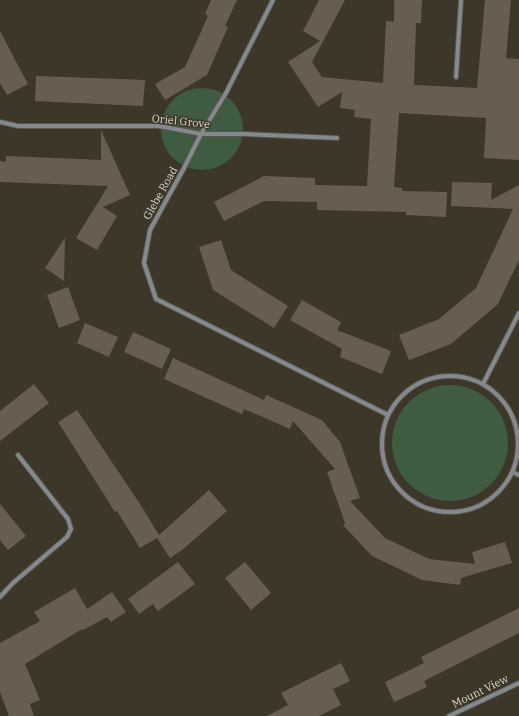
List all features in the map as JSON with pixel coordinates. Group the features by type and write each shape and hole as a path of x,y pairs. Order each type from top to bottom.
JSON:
{"street":[{"name":"Glebe Road","path":"273,0 226,93 201,134 150,230 144,263 156,299 388,415"},
{"path":"456,77 461,0"},
{"name":"Oriel Grove","path":"0,122 18,126 159,126 201,134 245,134 337,138"},
{"path":"482,384 519,313"},
{"path":"443,376 460,376 482,384 493,390 511,412 517,432 518,445 512,472 498,492 482,504 466,510 436,511 413,501 403,493 391,476 383,457 383,432 388,415 405,392 418,384 443,376"},
{"path":"0,597 13,583 67,538 71,529 68,519 18,455"},
{"path":"512,472 519,475"},
{"name":"Mount View","path":"449,716 519,682"}],"green space":[{"path":"202,88 218,91 231,100 240,113 243,129 240,145 231,158 218,167 202,170 186,167 173,158 164,145 161,129 164,113 173,100 186,91"},
{"path":"450,385 472,390 491,402 503,421 508,443 503,465 491,484 472,496 450,501 428,496 409,484 397,465 392,443 397,421 409,402 428,390"}],"building":[{"path":"211,0 237,0 225,26 228,27 207,75 165,100 155,84 185,67 208,16 205,14"},
{"path":"319,0 345,0 312,62 322,77 383,83 386,21 394,22 394,0 422,0 421,23 416,23 414,85 477,88 485,0 511,0 506,58 519,59 519,160 484,158 486,118 399,113 394,187 402,188 402,191 447,192 446,217 406,215 406,212 317,210 317,202 264,201 224,221 214,202 264,176 315,178 315,185 367,186 371,119 354,117 355,110 340,108 342,92 318,107 288,62 320,41 303,31"},
{"path":"0,31 28,84 7,95 0,83"},
{"path":"36,76 145,80 143,106 35,101"},
{"path":"101,130 130,195 103,207 117,216 97,250 76,238 108,186 0,182 0,161 6,162 6,156 101,160"},
{"path":"452,182 492,183 491,200 519,185 519,260 498,304 451,344 409,360 399,335 439,319 476,288 513,209 451,206"},
{"path":"65,238 64,281 45,268"},
{"path":"221,240 231,270 288,306 274,328 213,290 199,247"},
{"path":"68,287 80,320 59,328 47,295"},
{"path":"302,300 341,322 337,330 391,351 382,374 340,357 342,349 290,320"},
{"path":"85,323 118,337 109,357 77,343"},
{"path":"133,332 171,349 162,369 124,352"},
{"path":"173,358 264,400 266,395 322,420 340,442 360,498 350,501 385,538 429,559 475,564 472,552 505,542 512,563 461,578 460,585 422,580 372,556 343,525 345,523 327,472 335,469 293,421 290,429 244,409 242,414 164,379"},
{"path":"34,384 49,403 0,441 0,411"},
{"path":"77,410 159,535 209,490 227,511 182,550 170,558 157,538 140,548 117,511 115,512 58,422"},
{"path":"0,504 26,536 8,550 0,540"},
{"path":"178,562 195,584 158,611 153,604 139,614 128,599"},
{"path":"245,562 271,593 251,610 225,578"},
{"path":"75,588 87,609 112,592 126,612 111,622 107,617 83,630 82,629 25,664 40,700 30,704 34,716 9,716 0,692 0,643 40,621 34,612"},
{"path":"519,608 519,633 424,681 427,687 394,702 385,682 424,663 421,657"},
{"path":"341,663 350,681 333,689 341,705 319,716 267,716 288,705 281,693"}]}
